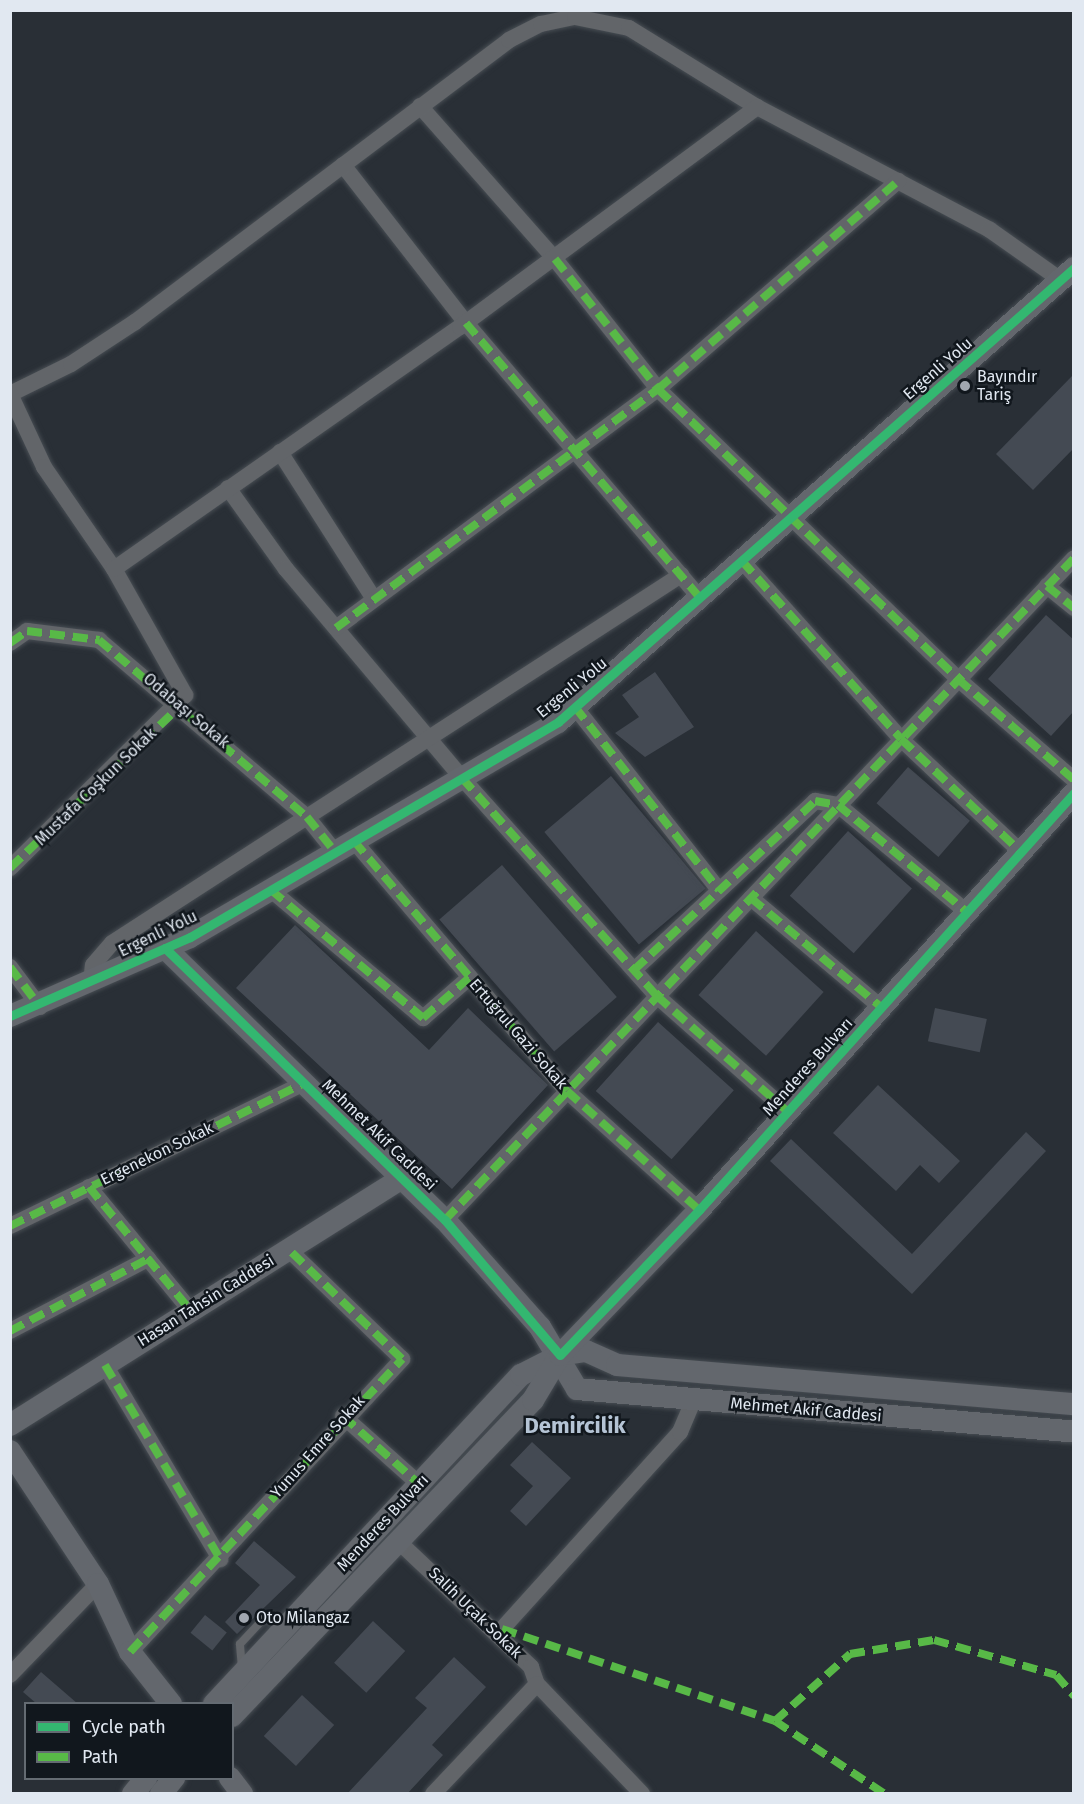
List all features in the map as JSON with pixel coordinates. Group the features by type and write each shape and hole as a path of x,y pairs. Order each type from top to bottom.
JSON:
{"street":[{"path":"181,705 185,691 114,569 44,467 10,394 104,344 524,30 575,17 629,28 757,107 1068,274"},
{"path":"420,106 555,259 658,389 794,515 958,679 1074,780"},
{"path":"114,569 466,323 757,107"},
{"path":"343,165 466,323 700,598"},
{"path":"336,628 658,389 898,182"},
{"name":"Ergenli Yolu","path":"10,1016 40,1007 165,948 271,890 462,778 575,707 1068,274"},
{"path":"280,452 374,599"},
{"path":"228,488 336,628 462,778 657,996 788,1112"},
{"path":"445,1220 1074,558"},
{"path":"742,561 901,739 1021,852"},
{"path":"91,983 93,965 104,948 681,575"},
{"path":"1047,586 1074,608"},
{"name":"Odabaşı Sokak","path":"10,643 27,631 99,640 181,705 344,847"},
{"name":"Mustafa Coşkun Sokak","path":"10,868 181,705"},
{"path":"575,707 719,890"},
{"name":"Menderes Bulvarı","path":"234,1714 533,1400 560,1355 699,1210 1074,793"},
{"path":"634,970 809,804 822,800 838,805 968,912"},
{"name":"Ertuğrul Gazi Sokak","path":"344,847 470,977 567,1091 699,1210"},
{"path":"271,890 423,1018 470,977"},
{"path":"751,898 881,1008"},
{"name":"Mehmet Akif Caddesi","path":"165,948 445,1220 560,1355 577,1389 693,1401 1074,1432"},
{"path":"10,967 40,1007"},
{"name":"Ergenekon Sokak","path":"10,1226 304,1083"},
{"name":"Hasan Tahsin Caddesi","path":"10,1425 402,1178"},
{"path":"89,1187 191,1311"},
{"name":"Yunus Emre Sokak","path":"130,1652 220,1559 343,1416 402,1359 288,1249"},
{"path":"10,1330 148,1259"},
{"name":"Mehmet Akif Caddesi","path":"560,1355 586,1351 617,1365 1074,1404"},
{"name":"Menderes Bulvarı","path":"216,1702 521,1375 560,1355"},
{"path":"105,1365 220,1559"},
{"path":"502,1629 680,1432 693,1401"},
{"path":"343,1416 419,1484"},
{"path":"10,1451 98,1584 130,1652 169,1702"},
{"name":"Salih Uçak Sokak","path":"399,1542 531,1667 537,1684 642,1794"},
{"path":"10,1675 98,1584"},
{"path":"433,1794 537,1684"},
{"path":"133,1794 145,1780"},
{"path":"161,1794 173,1780"},
{"path":"231,1780 242,1794"}],"building":[{"path":"1074,374 1074,448 1033,490 996,454"},
{"path":"1046,615 1074,640 1074,711 1051,736 988,679"},
{"path":"655,672 694,727 645,757 615,733 639,717 622,695"},
{"path":"908,767 970,821 938,857 877,803"},
{"path":"611,776 705,889 639,945 544,832"},
{"path":"848,831 912,889 854,953 790,896"},
{"path":"502,865 617,997 554,1052 439,919"},
{"path":"295,925 429,1050 468,1008 548,1085 452,1189 236,988"},
{"path":"756,931 824,992 766,1056 698,995"},
{"path":"935,1008 987,1019 980,1052 928,1041"},
{"path":"658,1022 734,1090 672,1159 596,1091"},
{"path":"878,1085 960,1161 939,1183 920,1165 896,1191 833,1133"},
{"path":"1026,1132 1046,1151 912,1294 770,1161 791,1139 912,1254"},
{"path":"532,1442 571,1478 526,1526 510,1511 533,1486 510,1465"},
{"path":"254,1541 296,1577 237,1634 225,1622 260,1585 235,1563"},
{"path":"205,1615 227,1633 212,1650 191,1633"},
{"path":"373,1621 405,1651 366,1693 334,1663"},
{"path":"454,1657 486,1687 432,1745 443,1755 407,1794 347,1794 427,1708 415,1698"},
{"path":"41,1672 76,1702 35,1702 23,1692"},
{"path":"302,1695 334,1725 296,1766 264,1736"}],"marked path":[{"path":"336,628 658,389 898,181"},
{"path":"555,259 658,389 958,679 1074,780"},
{"path":"466,323 700,598"},
{"path":"445,1220 1074,558"},
{"path":"742,561 901,739 1021,852"},
{"path":"1047,586 1074,608"},
{"path":"10,643 27,631 99,640 307,817 335,852"},
{"path":"10,868 181,705"},
{"path":"575,707 719,890"},
{"path":"462,778 657,996 788,1112"},
{"path":"634,970 815,801 838,805 967,912"},
{"path":"354,841 567,1091 699,1210"},
{"path":"271,890 423,1018 470,977"},
{"path":"751,898 881,1007"},
{"path":"10,967 40,1007"},
{"path":"10,1226 304,1083"},
{"path":"89,1187 191,1311"},
{"path":"130,1652 402,1359 288,1249"},
{"path":"10,1331 148,1259"},
{"path":"105,1365 220,1559"},
{"path":"343,1416 419,1484"},
{"path":"502,1629 775,1721 885,1794"},
{"path":"775,1721 850,1654 934,1640 1056,1675 1074,1696"}],"cycle path":[{"path":"10,1016 190,937 558,722 1074,268"},
{"path":"165,948 445,1220 560,1355 699,1210 1074,793"}],"place":[{"name":"Bayındır Tariş","path":"965,386"},
{"name":"Oto Milangaz","path":"244,1618"}],"district":[{"name":"Demircilik","path":"575,1426"}]}
